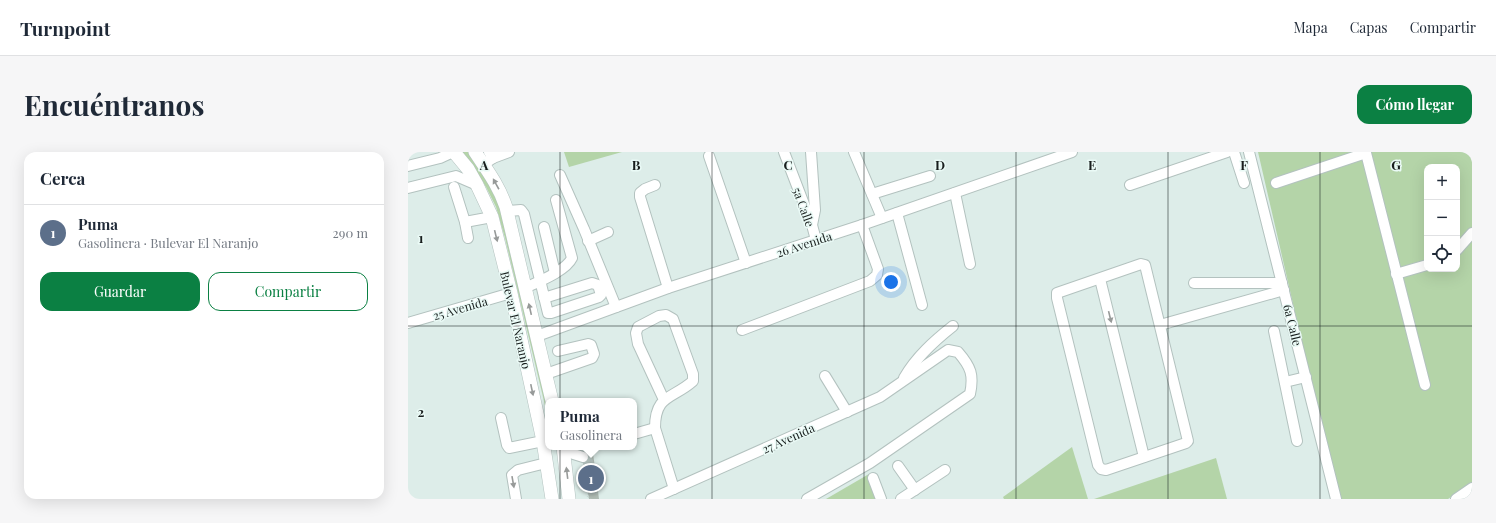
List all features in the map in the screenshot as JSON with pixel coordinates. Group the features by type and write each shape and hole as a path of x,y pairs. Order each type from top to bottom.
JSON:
{"main road":[{"name":"Bulevar El Naranjo","path":"454,152 468,169 492,217 511,293 543,441 552,499"},
{"name":"Bulevar El Naranjo","path":"475,152 489,158 502,193 551,398"},
{"path":"563,450 569,499"}],"street":[{"path":"408,166 440,158 454,152"},
{"path":"489,158 509,152"},
{"name":"5a Calle","path":"784,152 812,225 816,240"},
{"path":"811,152 815,210 812,225"},
{"path":"854,152 882,218"},
{"name":"26 Avenida","path":"536,336 668,288 955,193 1058,154 1072,152"},
{"path":"1130,185 1227,152"},
{"path":"1234,152 1244,183"},
{"name":"6a Calle","path":"1249,152 1336,499"},
{"path":"1276,183 1366,153 1424,385"},
{"path":"709,156 746,263"},
{"path":"560,174 616,307"},
{"path":"408,188 456,176 477,185"},
{"path":"872,194 930,176"},
{"path":"655,185 644,189 640,193 640,197 668,288"},
{"path":"454,186 465,222 468,238"},
{"path":"955,193 970,264"},
{"path":"525,288 555,273 570,263 572,258 556,200"},
{"path":"507,211 521,210 524,214 546,310 548,313 551,313 556,329"},
{"path":"897,213 922,305"},
{"path":"465,222 492,217"},
{"path":"742,330 870,281 877,275 878,269 862,225"},
{"path":"544,226 555,273"},
{"path":"588,241 608,232"},
{"path":"1460,247 1472,233"},
{"path":"1141,264 1145,265 1160,325 1188,441 1144,458 1106,470 1101,469 1098,465 1057,293 1141,264"},
{"path":"1396,274 1424,265"},
{"path":"1100,279 1144,458"},
{"path":"544,298 592,283 598,285 601,295 599,297 551,313"},
{"path":"1194,283 1283,286"},
{"path":"1160,325 1283,286"},
{"name":"25 Avenida","path":"408,323 511,293"},
{"path":"664,400 638,344 636,333 638,326 659,316 666,315 673,319 693,374 693,381 664,400 658,408 655,418 655,428 674,489"},
{"path":"902,382 908,371 930,344 953,326"},
{"path":"1274,331 1297,441"},
{"path":"546,374 592,358 594,354 591,345 588,344 558,351"},
{"name":"27 Avenida","path":"651,499 880,397 948,350 958,352 966,362 973,378 970,394 870,463 807,499"},
{"path":"825,376 847,412"},
{"path":"1285,382 1306,377"},
{"path":"501,418 506,445 509,448 543,441"},
{"path":"637,433 655,428"},
{"path":"566,450 583,457"},
{"path":"516,499 512,475 518,470 546,463"},
{"path":"898,466 915,490"},
{"path":"901,499 945,470"},
{"path":"872,478 881,499"},
{"path":"1456,499 1472,488"}],"green space":[{"path":"459,152 468,152 484,173 501,210 547,398 545,398 545,405 505,238 496,207 474,167"},
{"path":"564,152 622,152 569,167"},
{"path":"1258,152 1472,152 1472,482 1448,499 1338,499"},
{"path":"1072,447 1088,499 1004,499 1003,497"},
{"path":"1216,458 1227,499 1094,499"},
{"path":"869,474 878,499 826,499"}],"building":[{"path":"593,453 599,499 589,499 584,463 589,459 589,454"}],"tunnel":[{"path":"583,457 589,463 590,468 593,496 591,499"}],"place":[{"name":"Puma","path":"591,478"}]}
